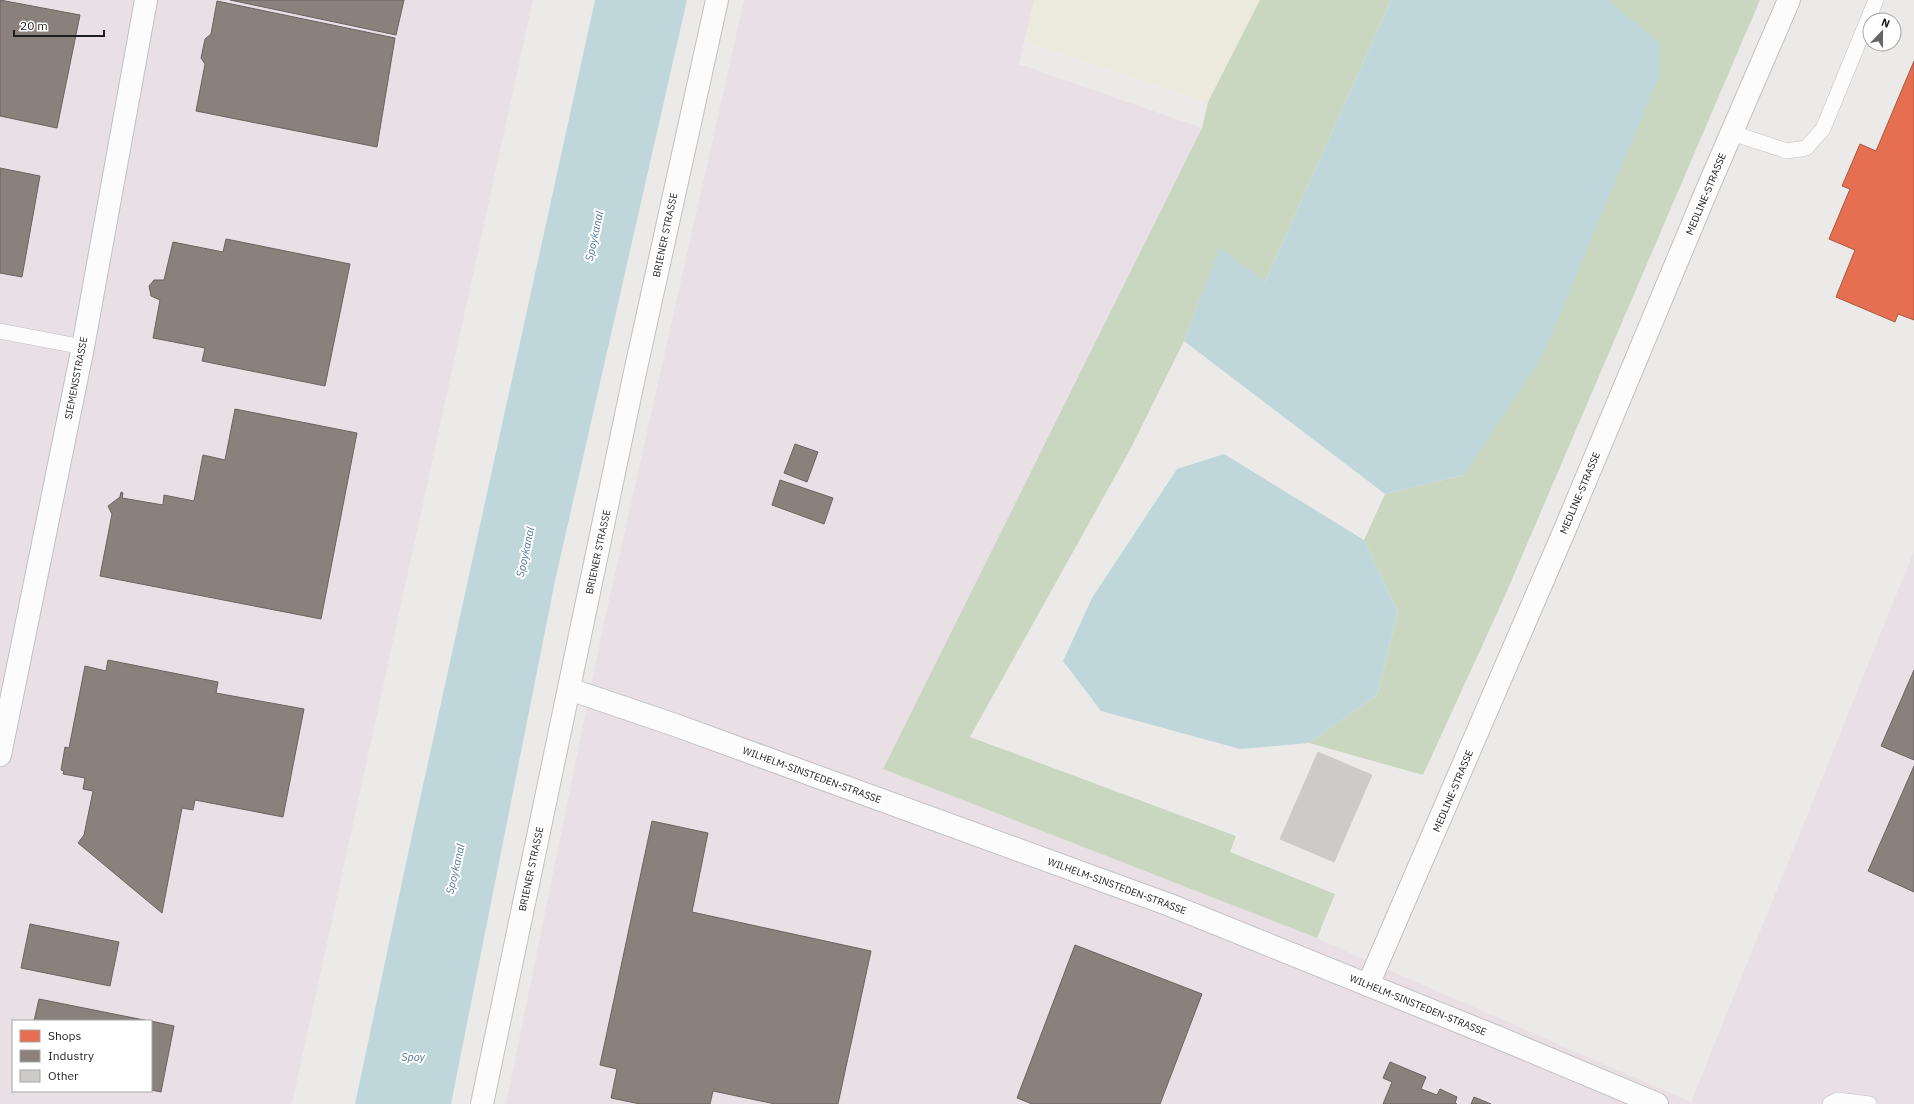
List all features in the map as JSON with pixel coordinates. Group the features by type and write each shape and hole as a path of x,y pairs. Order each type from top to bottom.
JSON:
{"street":[{"name":"SIEMENSSTRASSE","path":"0,755 83,347 146,0"},
{"name":"BRIENER STRASSE","path":"482,1104 569,689 717,0"},
{"name":"MEDLINE-STRASSE","path":"1368,985 1566,528 1789,0"},
{"name":"WILHELM-SINSTEDEN-STRASSE","path":"569,689 676,725 1170,905 1657,1104"}],"lane":[{"path":"1732,133 1787,151 1806,148 1823,129 1876,0"},
{"path":"0,331 83,347"},
{"path":"1830,1104 1838,1100 1869,1104"}],"shaded area":[{"path":"0,0 533,0 292,1104 0,1104"},
{"path":"744,0 1034,0 1019,64 1202,128 883,769 1291,927 1691,1102 1914,551 1914,1104 506,1104 602,632"},
{"path":"1034,0 1260,0 1208,102 1025,41"}],"green space":[{"path":"1260,0 1391,0 1265,282 1220,248 1184,341 1132,446 970,737 1236,836 1230,852 1335,894 1317,938 883,769 1202,128 1208,102"},
{"path":"1603,0 1760,0 1504,598 1423,775 1309,743 1377,695 1398,612 1364,540 1385,494 1464,475 1610,2"}],"water":[{"name":"Spoy","path":"595,0 687,0 555,581 451,1104 355,1104 406,863"},
{"path":"1391,0 1610,1 1659,43 1659,76 1543,355 1464,475 1385,494 1184,341 1220,247 1265,282"},
{"path":"1224,454 1364,540 1398,612 1377,695 1309,743 1240,749 1101,711 1063,661 1092,598 1177,469"}],"building: Shops":[{"path":"1914,61 1914,320 1898,314 1895,322 1836,297 1855,250 1829,239 1850,189 1842,186 1860,144 1876,151"}],"building: Industry":[{"path":"0,0 80,15 57,128 0,116"},
{"path":"230,0 404,0 396,35"},
{"path":"217,1 395,38 377,147 196,111 205,64 201,58 205,39 211,34"},
{"path":"0,168 40,176 22,277 0,273"},
{"path":"226,239 350,264 325,386 202,361 205,348 153,338 160,300 151,296 149,286 154,280 164,280 173,242 223,252"},
{"path":"235,409 357,433 321,619 100,576 112,514 108,506 120,497 121,492 123,493 122,498 163,505 164,495 194,501 203,455 225,460"},
{"path":"795,444 818,452 807,482 784,473"},
{"path":"780,480 833,498 824,524 772,505"},
{"path":"108,660 218,682 216,693 304,709 283,817 195,800 193,810 182,808 162,913 78,843 84,835 93,791 83,789 85,778 63,774 64,771 61,770 65,747 69,748 85,666 106,671"},
{"path":"1914,670 1914,760 1881,746"},
{"path":"1914,766 1914,892 1868,871"},
{"path":"652,821 708,833 692,912 871,951 838,1104 775,1104 713,1091 710,1104 640,1104 611,1098 617,1069 600,1065"},
{"path":"30,924 119,942 110,986 21,968"},
{"path":"1075,945 1202,994 1160,1104 1032,1104 1017,1098"},
{"path":"39,999 144,1020 34,1020"},
{"path":"152,1021 174,1026 161,1092 152,1090"},
{"path":"1390,1062 1426,1077 1421,1089 1437,1095 1440,1089 1457,1097 1455,1103 1457,1104 1383,1104 1392,1082 1383,1078"},
{"path":"1474,1097 1491,1104 1471,1104"}],"building: Other":[{"path":"1318,752 1372,775 1334,862 1280,839"}],"water label":[{"name":"Spoykanal","path":"594,236"},
{"name":"Spoykanal","path":"525,552"},
{"name":"Spoykanal","path":"455,869"}]}
